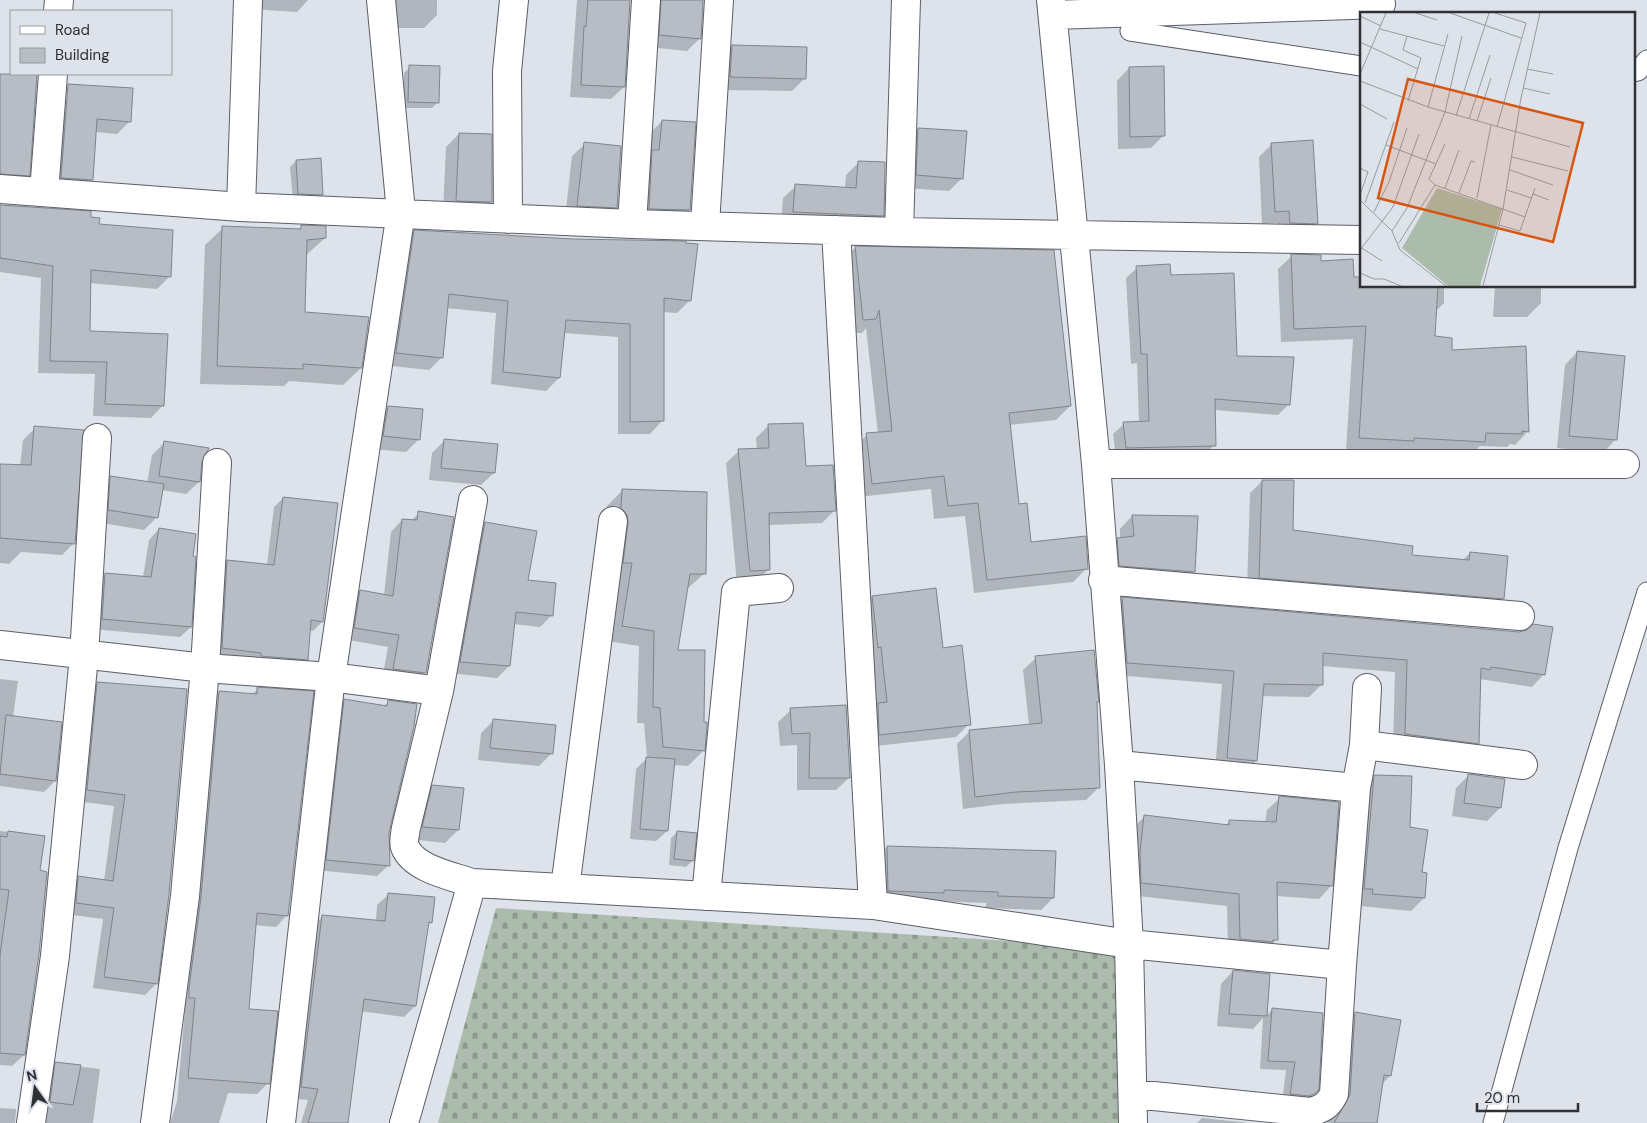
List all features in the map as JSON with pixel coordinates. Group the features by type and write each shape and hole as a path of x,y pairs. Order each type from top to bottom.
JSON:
{"street":[{"path":"241,207 248,0"},
{"path":"281,1123 331,676 401,212 381,0"},
{"path":"508,219 507,71 514,0"},
{"path":"632,224 646,0"},
{"path":"705,225 719,0"},
{"path":"899,232 906,0"},
{"path":"1133,1123 1134,1094 1129,944 1118,765 1096,464 1076,234 1052,8 1381,4"},
{"path":"44,192 53,75"},
{"path":"0,189 241,207 401,212 632,224 899,232 1360,240"},
{"path":"836,230 873,905"},
{"path":"31,1123 55,956 84,656 97,438"},
{"path":"155,1123 185,896 204,668 217,463"},
{"path":"1096,464 1625,464"},
{"path":"472,500 439,691 406,828 404,845 410,856 423,864 472,884 873,905 1129,944 1342,965"},
{"path":"565,888 612,521"},
{"path":"1103,580 1520,616"},
{"path":"706,896 736,592 779,588"},
{"path":"0,645 84,656 204,668 331,676 439,691"},
{"path":"1134,1094 1310,1112 1326,1106 1334,1094 1356,788 1364,746 1367,688"},
{"path":"1364,746 1523,765"},
{"path":"1118,765 1356,788"},
{"path":"404,1123 472,884"}],"lane":[{"path":"1130,31 1360,66"},
{"path":"1634,72 1638,71 1647,60"},
{"path":"1493,1123 1568,848 1647,592"}],"green space":[{"path":"496,908 1118,948 1120,1123 438,1123"}],"building":[{"path":"588,0 630,0 625,87 581,85 584,26 586,27"},
{"path":"661,0 703,0 701,39 659,35"},
{"path":"732,45 807,47 806,79 730,77"},
{"path":"409,65 440,66 439,103 408,102"},
{"path":"1164,66 1165,136 1130,137 1129,67"},
{"path":"0,74 37,75 30,176 0,174"},
{"path":"68,84 133,88 131,122 97,119 93,180 61,178"},
{"path":"662,120 696,122 690,210 649,209 652,150 659,150"},
{"path":"918,128 967,131 963,179 916,175"},
{"path":"459,133 492,134 492,202 456,201"},
{"path":"1313,140 1318,224 1290,223 1289,211 1275,212 1271,143"},
{"path":"584,142 621,146 617,208 577,206"},
{"path":"321,158 323,195 298,194 296,160"},
{"path":"858,161 885,162 884,216 793,212 795,184 856,188"},
{"path":"0,205 91,211 91,217 100,218 99,224 173,230 171,277 91,270 90,331 168,334 164,406 105,404 107,362 50,361 53,266 0,258"},
{"path":"301,225 326,226 326,238 307,240 305,312 369,317 362,368 303,364 303,369 217,366 222,226 301,229"},
{"path":"414,230 573,239 686,241 686,243 698,244 691,301 664,298 664,421 630,422 630,324 566,320 560,378 503,372 508,301 449,294 443,358 396,353"},
{"path":"855,246 1054,250 1071,406 1009,413 1019,504 1027,503 1031,542 1086,536 1088,569 987,580 978,503 948,506 944,476 872,484 866,433 892,431 879,310 876,319 863,320"},
{"path":"1291,254 1321,255 1321,261 1353,259 1354,277 1360,277 1360,288 1438,288 1435,336 1452,338 1452,350 1526,346 1529,432 1522,431 1522,434 1486,433 1485,442 1414,438 1414,441 1359,438 1366,326 1294,329"},
{"path":"1170,264 1171,275 1234,273 1237,356 1294,357 1290,405 1215,399 1216,446 1126,448 1123,422 1149,421 1147,354 1141,354 1136,266"},
{"path":"1577,351 1625,356 1617,440 1569,436"},
{"path":"388,406 423,409 420,440 383,436"},
{"path":"803,423 806,466 833,465 836,511 769,513 770,570 750,571 738,449 769,448 768,424"},
{"path":"34,426 84,430 75,544 0,538 0,464 31,465"},
{"path":"444,439 498,444 495,473 441,468"},
{"path":"164,441 209,448 202,462 200,482 159,476"},
{"path":"110,476 164,484 158,518 108,510"},
{"path":"1262,480 1294,480 1293,530 1413,546 1412,555 1469,560 1470,552 1508,556 1504,599 1259,578"},
{"path":"622,489 707,492 706,574 690,574 678,650 705,650 704,722 707,722 707,725 705,751 663,747 660,708 653,707 654,631 622,626 632,563 623,563 628,523 627,515 621,508"},
{"path":"283,497 338,503 323,622 311,620 308,660 261,656 261,653 222,648 227,560 274,565"},
{"path":"418,511 454,517 426,673 393,669 399,635 354,628 360,590 393,596 402,519 417,520"},
{"path":"1132,515 1198,516 1195,572 1119,566 1117,538 1134,536"},
{"path":"485,522 537,531 528,580 556,583 553,616 516,612 510,666 460,662"},
{"path":"159,528 196,534 193,556 196,557 192,627 102,619 105,573 151,577"},
{"path":"936,588 943,648 962,645 971,725 879,735 878,703 887,702 881,647 878,648 872,596"},
{"path":"1122,597 1519,632 1527,630 1533,624 1553,627 1545,675 1491,667 1490,670 1481,668 1479,744 1405,734 1407,660 1323,653 1323,685 1264,684 1257,761 1227,758 1234,671 1127,663"},
{"path":"1094,650 1099,702 1097,702 1100,788 1016,792 975,797 969,730 1042,723 1035,656"},
{"path":"97,682 187,689 169,894 158,984 104,977 114,908 76,903 78,876 113,881 125,795 87,790"},
{"path":"257,687 314,691 288,916 257,913 249,1009 278,1011 270,1084 188,1078 195,998 189,998 189,988 201,897 219,691 257,694"},
{"path":"344,699 387,706 388,700 417,704 414,726 389,833 390,866 326,860"},
{"path":"846,705 850,778 809,778 810,733 792,734 790,708"},
{"path":"6,715 62,722 56,781 0,774"},
{"path":"493,719 556,725 553,754 490,748"},
{"path":"646,757 675,759 668,831 640,829"},
{"path":"1468,774 1505,779 1501,808 1464,803"},
{"path":"1374,775 1412,776 1410,827 1428,830 1422,872 1427,873 1425,898 1372,894 1373,889 1364,889"},
{"path":"432,785 464,788 459,830 422,827"},
{"path":"1279,796 1339,802 1333,886 1277,882 1278,940 1273,940 1273,942 1240,939 1239,894 1141,883 1140,852 1144,815 1229,825 1229,820 1276,822"},
{"path":"8,831 45,836 40,870 47,872 39,954 25,1055 0,1053 0,955 9,890 0,889 0,836 7,837"},
{"path":"677,831 697,833 694,861 674,859"},
{"path":"887,846 1056,851 1054,898 998,896 998,892 944,890 944,893 888,891"},
{"path":"388,893 435,897 432,923 429,922 416,1006 364,999 348,1123 308,1123 318,1089 301,1087 322,915 385,921"},
{"path":"1233,970 1270,974 1267,1016 1229,1014"},
{"path":"1272,1008 1323,1013 1319,1090 1314,1094 1309,1096 1290,1094 1295,1062 1268,1061"},
{"path":"1355,1012 1401,1020 1391,1076 1384,1075 1377,1123 1334,1123 1350,1095"},
{"path":"55,1062 81,1065 73,1105 50,1102"}]}
